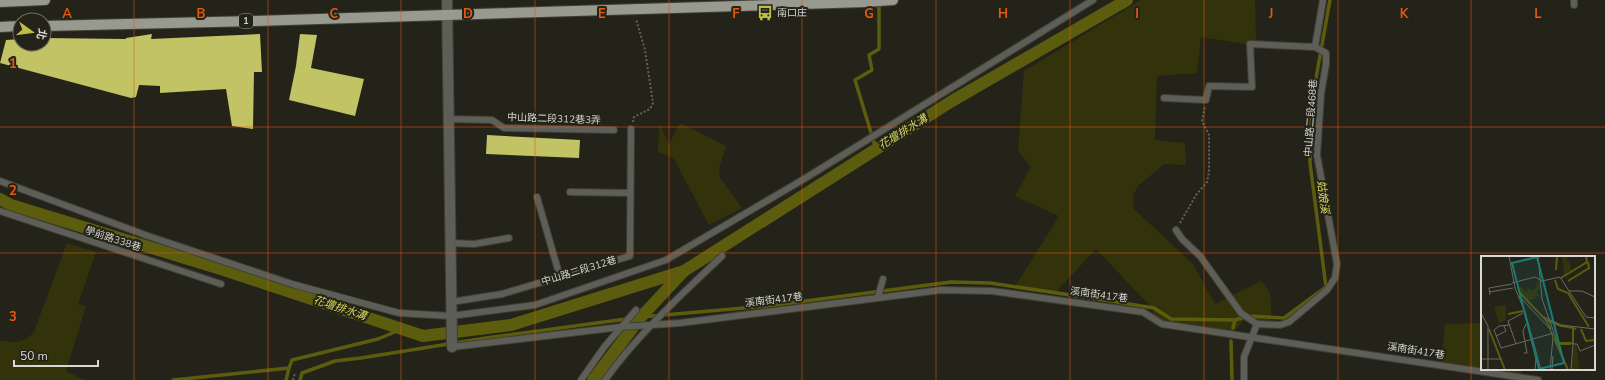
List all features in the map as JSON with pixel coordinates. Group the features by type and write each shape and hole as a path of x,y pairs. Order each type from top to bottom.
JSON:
{"main road":[{"path":"0,2 45,0"},
{"name":"1","path":"52,26 255,21 773,2 865,2 893,0"},
{"path":"0,27 12,26"}],"street":[{"path":"447,1 452,347"}],"lane":[{"path":"0,181 148,236 292,284 400,313 451,316 535,305 666,260 804,179 1093,0"},
{"path":"1164,98 1206,100 1209,86 1252,87 1250,44 1315,47 1323,0"},
{"name":"中山路二段468巷","path":"1257,324 1280,325 1290,322 1327,290 1335,278 1337,264 1317,155 1321,94 1326,64 1326,53 1315,47"},
{"name":"中山路二段312巷3弄","path":"449,119 492,120 504,128 614,130"},
{"name":"中山路二段312巷","path":"451,302 502,294 630,256 631,129"},
{"path":"570,192 630,193"},
{"path":"537,197 560,276"},
{"name":"學前路338巷","path":"0,211 221,284"},
{"path":"1176,230 1182,239 1200,256 1241,313 1257,324 1244,356 1244,380"},
{"path":"450,243 474,244 509,238"},
{"path":"605,380 621,357 722,256"},
{"path":"878,297 883,279"},
{"name":"溪南街417巷","path":"452,347 680,322 941,290 992,291 1143,312 1162,324 1538,380"},
{"path":"581,380 605,346 636,310"}],"path":[{"path":"631,129 634,117 650,109 653,103 646,50 633,8"},
{"path":"1176,230 1196,195 1207,182 1210,172 1209,135 1202,121 1206,100"},
{"path":"293,380 295,373"}],"shaded area":[{"path":"1141,0 1255,0 1256,39 1245,44 1201,37 1197,73 1157,76 1155,140 1185,143 1186,165 1164,164 1138,186 1133,195 1134,209 1193,264 1215,304 1261,281 1268,290 1270,296 1270,325 1244,320 1232,334 1155,320 1152,308 1096,249 1054,294 1014,288 1059,216 1015,196 1031,167 1018,151 1024,71"},
{"path":"659,123 669,144 680,123 726,146 719,168 720,178 742,208 709,225 674,159 658,152"},
{"path":"67,243 96,252 78,304 86,306 66,371 84,380 0,380 0,341 22,341 34,332"},
{"path":"1481,323 1481,370 1522,370 1521,377 1441,365 1445,324"}],"building":[{"path":"152,34 151,39 260,34 262,72 254,72 253,129 232,126 226,89 160,93 160,86 139,85 136,97 131,98 0,63 6,40 12,40 12,52 52,52 52,38 126,38"},
{"path":"300,34 317,35 311,68 364,79 355,116 289,100 296,66"},
{"path":"487,135 580,140 579,158 486,154"}],"waterway":[{"name":"花壇排水溝","path":"0,199 11,205 224,270 423,336 511,325 684,271 952,101 1127,0"},
{"name":"姑娘溪","path":"1233,328 1235,320 1248,316 1284,318 1326,287 1310,163 1311,106 1330,0"},
{"path":"876,149 855,80 872,70 869,55 879,49 879,1"},
{"name":"花壇排水溝","path":"593,380 641,317 683,272"},
{"path":"300,380 302,373 335,361 486,338 641,317 767,306 951,282 990,283 1154,308 1171,319 1235,320"},
{"path":"173,380 289,368 292,360 378,339 402,329"},
{"name":"姑娘溪","path":"1231,341 1232,380"},
{"path":"286,380 289,368"}],"place":[{"name":"南口庄","path":"765,13"}]}
